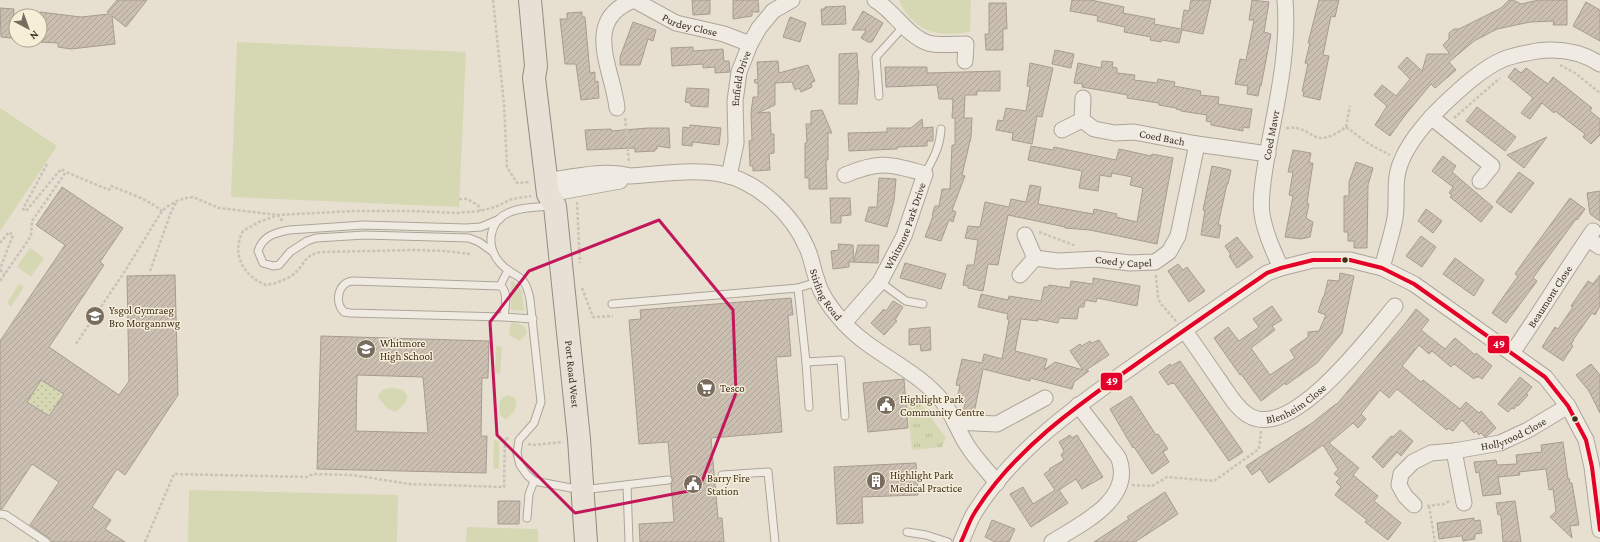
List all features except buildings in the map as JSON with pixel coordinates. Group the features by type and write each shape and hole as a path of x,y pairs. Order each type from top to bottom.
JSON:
{"main road":[{"name":"Port Road West","path":"530,0 536,66 543,76 555,189 579,439 586,542"}],"street":[{"name":"Purdey Close","path":"617,108 616,94 604,51 604,31 612,15 622,5 634,0 676,23 724,34 750,44"},
{"name":"Enfield Drive","path":"729,176 736,143 735,101 739,72 750,44 759,28 773,11 792,0"},
{"name":"Coed Mawr","path":"1281,268 1269,240 1262,212 1263,178 1272,131 1287,23 1285,0"},
{"path":"880,1 917,37 929,43 966,44 965,61"},
{"path":"1382,268 1395,218 1396,182 1400,163 1408,147 1431,117 1457,92 1503,59 1519,54 1552,49 1566,50 1579,54 1600,64"},
{"path":"1062,130 1082,120 1083,98"},
{"path":"1431,117 1492,166 1480,180"},
{"name":"Coed Bach","path":"1082,120 1094,129 1115,133 1134,132 1197,144 1268,154"},
{"name":"Coed y Capel","path":"1035,258 1058,261 1097,259 1130,263 1155,262 1169,252 1178,236 1197,144"},
{"name":"Whitmore Park Drive","path":"844,323 880,282 904,236 925,174 899,166 878,164 845,175"},
{"name":"Stirling Road","path":"555,189 585,175 620,173 630,176 698,172 729,176 771,199 787,216 807,248 817,282 825,299 844,323 859,338 915,375 943,402 967,445 997,483"},
{"name":"Stirling Road","path":"555,189 619,181 630,176"},
{"path":"1020,275 1035,258 1025,235"},
{"name":"Beaumont Close","path":"1512,353 1538,317 1561,278 1594,239"},
{"path":"961,542 975,512 997,483 1030,446 1078,405 1267,273 1313,260 1350,260 1382,268 1414,284 1545,377 1568,406 1586,440 1596,466 1600,530"},
{"name":"Blenheim Close","path":"1184,330 1232,399 1248,415 1263,419 1277,418 1291,412 1318,392 1340,371 1396,306"},
{"path":"955,422 996,424 1045,398"},
{"path":"1052,542 1095,515 1117,492 1120,485 1121,477 1118,459 1078,405"},
{"name":"Hollyrood Close","path":"1414,505 1405,496 1399,485 1401,474 1413,462 1431,453 1454,451 1500,443 1528,430 1568,406"},
{"path":"1454,451 1462,497"}],"lane":[{"path":"879,96 876,58 904,26"},
{"path":"925,174 940,142 941,129"},
{"path":"555,189 508,213 493,227 491,233 490,241 493,252 501,264 519,276 528,287 533,319 541,402 534,423 519,440 517,453 520,465 527,476 534,481 582,490 668,480"},
{"path":"493,252 479,242 469,238 365,235 316,238 307,241 290,252 279,265 273,266 263,263 258,251 260,244 264,239 278,232 289,230 364,225 466,228 480,226 500,219"},
{"path":"500,286 508,270"},
{"path":"504,317 506,291 500,286 347,281 342,284 340,290 339,304 344,312 350,313 533,319"},
{"path":"612,304 798,288 817,282"},
{"path":"880,282 906,301 923,304"},
{"path":"798,288 810,407"},
{"path":"806,362 841,360 845,416"},
{"path":"722,475 768,472 774,542"},
{"path":"528,518 529,494 534,481"},
{"path":"627,485 629,542"},
{"path":"0,514 6,515 46,542"},
{"path":"907,532 926,535 948,542"}],"path":[{"path":"493,0 504,104 507,167 517,183 555,189 580,265"},
{"path":"1556,63 1575,73 1600,93"},
{"path":"1444,126 1501,77"},
{"path":"1272,131 1294,127 1299,128 1315,138 1322,139 1335,135 1346,127 1350,106"},
{"path":"617,108 625,117 630,176"},
{"path":"1346,127 1370,144 1392,156 1400,163"},
{"path":"48,164 23,209 26,211 61,169 109,190 111,186 136,196 156,206 162,211"},
{"path":"0,281 31,236 32,221 66,172"},
{"path":"76,344 125,272 162,211 177,201 186,198 193,198 219,208 230,210"},
{"path":"459,199 472,201 478,204 480,211"},
{"path":"150,271 171,212 177,201"},
{"path":"1025,235 1036,231 1082,247 1097,259"},
{"path":"0,243 9,232 13,235 0,269 5,274"},
{"path":"1155,262 1158,298 1160,304 1184,330"},
{"path":"581,287 593,317 613,316"},
{"path":"1120,485 1152,486 1167,477 1214,481 1259,449 1263,419"},
{"path":"145,542 174,474 307,478 312,474 346,475 409,484 504,487 505,438 519,440 532,445 560,442"},
{"path":"1414,505 1429,506 1444,504 1453,499 1462,497"},
{"path":"1429,506 1435,542"}],"highlighted area":[{"path":"659,220 733,310 736,393 699,489 575,513 497,435 490,322 529,271"}],"green space":[{"path":"899,0 971,0 970,32 947,34 932,32 914,22 905,12"},
{"path":"237,42 466,52 459,207 231,197"},
{"path":"0,108 57,146 0,231"},
{"path":"30,248 44,258 31,277 17,267"},
{"path":"513,281 522,291 524,311 511,310 511,282"},
{"path":"19,284 24,287 11,307 7,303"},
{"path":"511,322 521,325 526,330 527,333 520,341 509,335"},
{"path":"496,346 502,347 500,374 495,373"},
{"path":"41,380 64,394 49,416 27,402"},
{"path":"388,388 403,390 407,395 406,402 396,412 388,409 378,398 381,391"},
{"path":"507,395 515,397 516,407 513,413 505,419 500,415 499,406 501,399"},
{"path":"918,400 946,438 942,447 912,450 907,401"},
{"path":"494,440 499,441 499,468 494,469 493,468"},
{"path":"189,490 398,495 397,542 188,542"},
{"path":"467,527 538,529 538,542 466,542"}],"transit line":[{"name":"49","path":"961,542 973,515 990,490 1026,450 1067,414 1110,382 1267,273 1313,260 1350,260 1382,268 1414,284 1545,377 1568,406 1586,440 1592,467 1600,530"}],"place":[{"name":"Ysgol Gymraeg Bro Morgannwg","path":"95,316"},
{"name":"Whitmore High School","path":"366,349"},
{"name":"Tesco","path":"706,388"},
{"name":"Highlight Park Community Centre","path":"886,405"},
{"name":"Highlight Park Medical Practice","path":"876,481"},
{"name":"Barry Fire Station","path":"693,484"}]}
